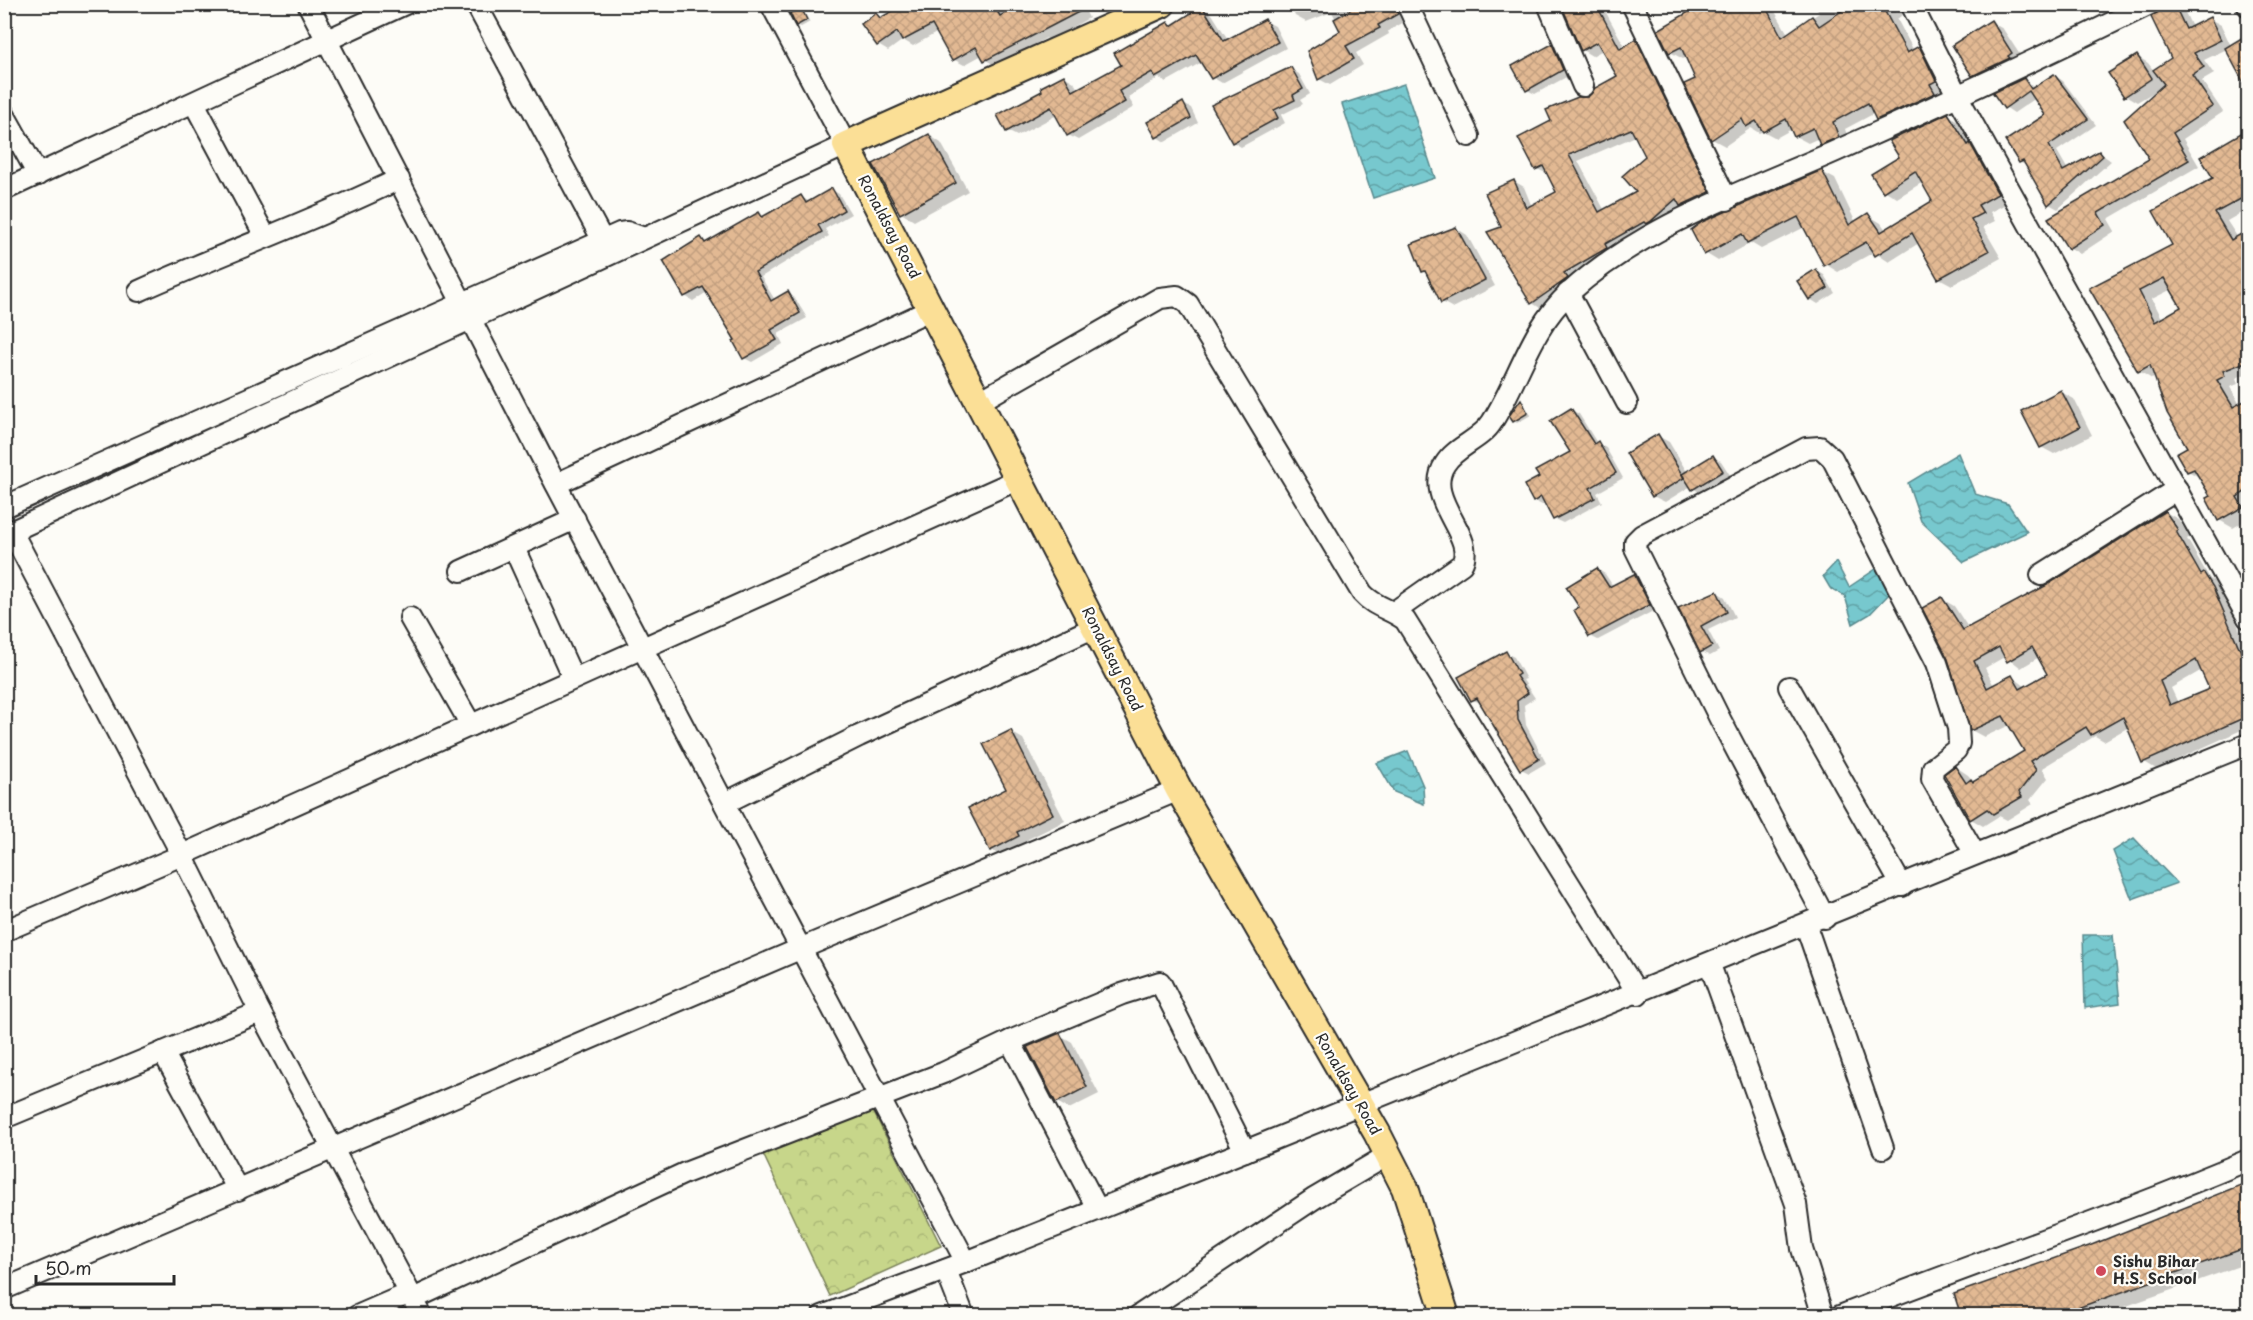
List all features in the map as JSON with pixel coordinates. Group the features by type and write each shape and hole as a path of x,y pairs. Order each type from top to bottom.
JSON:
{"main road":[{"path":"846,145 1162,4"},
{"name":"Ronaldsay Road","path":"846,145 1179,790 1405,1188 1446,1316"}],"street":[{"path":"308,4 556,484 966,1262"},
{"path":"4,190 405,4"},
{"path":"477,4 606,247"},
{"name":"Ronaldsay Road","path":"771,4 846,145"},
{"path":"1407,4 1469,136"},
{"path":"1548,4 1583,86"},
{"path":"1632,4 1727,200"},
{"path":"1911,4 1958,97 2248,618"},
{"path":"1394,612 1462,564 1465,552 1439,494 1443,466 1450,456 1491,425 1530,343 1545,318 1568,293 1592,274 1647,238 1958,97 2150,4"},
{"path":"194,103 265,236"},
{"path":"4,114 38,175"},
{"path":"415,1302 260,1012 182,855 8,534 467,311 606,247 644,238 846,145"},
{"path":"139,291 265,236 344,206 399,179"},
{"path":"1568,293 1627,403"},
{"path":"980,401 1160,298 1168,296 1182,298 1188,304 1362,593 1378,607 1394,612 1405,620 1638,994"},
{"path":"556,484 932,309"},
{"path":"4,507 467,311"},
{"path":"1825,918 1720,719 1635,548 1635,542 1642,536 1806,448 1820,447 1832,458 1937,663 1958,728 1959,743 1956,750 1933,768 1932,779 1975,854"},
{"path":"4,931 182,855 1019,479"},
{"path":"2041,575 2177,489"},
{"path":"461,572 575,519"},
{"path":"514,548 573,678"},
{"path":"410,618 471,725"},
{"path":"725,803 860,736 1095,627"},
{"path":"1789,687 1902,886"},
{"path":"822,1316 946,1270 1638,994 2248,744"},
{"path":"4,1289 802,948 1179,790"},
{"path":"1806,926 1883,1148"},
{"path":"1710,965 1792,1195 1802,1249 1823,1316"},
{"path":"357,1316 415,1302 684,1173 943,1073 1010,1041 1122,994 1160,982 1245,1151"},
{"path":"4,1118 260,1012"},
{"path":"1010,1041 1097,1208"},
{"path":"163,1052 238,1190"},
{"path":"1138,1316 1315,1198 1388,1155"},
{"path":"1840,1316 1928,1281 2149,1202 2248,1161"},
{"path":"946,1270 964,1316"}],"green space":[{"path":"872,1109 941,1246 830,1296 763,1154"}],"water":[{"path":"1404,84 1435,178 1373,198 1342,104"},
{"path":"1958,453 1975,494 2008,504 2027,532 1964,562 1921,521 1908,483"},
{"path":"1836,562 1849,587 1876,569 1892,591 1870,614 1853,624 1845,596 1830,588 1823,576"},
{"path":"1408,751 1423,786 1424,804 1394,792 1377,763"},
{"path":"2134,838 2177,883 2132,899 2113,851"},
{"path":"2083,935 2113,935 2120,1003 2085,1008"}],"building":[{"path":"905,4 964,4 968,12 982,4 993,4 1000,16 1021,4 1094,4 984,61 976,47 952,61 932,25 902,41 897,32 877,46 861,24 876,13 880,18"},
{"path":"1360,4 1395,4 1398,14 1378,25 1380,28 1346,46 1354,59 1318,80 1307,51 1340,31 1334,19"},
{"path":"1561,4 1596,4 1620,49 1636,39 1710,192 1680,206 1676,199 1650,222 1646,224 1644,222 1605,244 1607,248 1564,273 1568,278 1531,304 1487,232 1501,227 1485,193 1514,180 1526,208 1556,192 1543,166 1535,170 1518,138 1551,121 1546,110 1578,97 1588,97 1595,88 1617,76 1597,42 1581,51","holes":["1631,129 1645,156 1622,176 1636,192 1599,212 1569,155"]},
{"path":"1702,4 1764,4 1782,37 1812,16 1819,26 1852,4 1881,4 1907,53 1919,46 1936,81 1930,84 1935,93 1876,120 1868,103 1833,122 1839,137 1820,145 1813,128 1794,137 1786,119 1763,132 1756,121 1746,127 1742,119 1711,140 1684,84 1695,79 1681,47 1669,53 1658,30"},
{"path":"2165,4 2174,4 2186,29 2210,17 2221,40 2194,53 2204,67 2192,75 2213,106 2173,133 2189,160 2098,213 2105,225 2068,249 2048,218 2149,159 2124,120 2164,84 2153,70 2171,58 2151,17"},
{"path":"1202,6 1224,41 1265,19 1278,42 1211,79 1196,55 1155,78 1152,72 1119,91 1125,102 1067,136 1051,107 1006,132 997,115 1042,91 1041,87 1064,75 1073,91 1121,65 1114,53 1168,22 1171,26"},
{"path":"801,7 807,20 796,26 790,13"},
{"path":"1991,20 2012,53 2008,56 2010,58 1972,76 1952,45"},
{"path":"2248,34 2248,91 2225,48"},
{"path":"1552,44 1563,70 1526,91 1512,66"},
{"path":"2137,55 2152,78 2124,97 2108,73"},
{"path":"1291,67 1303,89 1293,95 1295,100 1274,110 1278,118 1232,143 1211,105"},
{"path":"2054,74 2088,119 2049,145 2063,171 2099,151 2103,156 2048,205 2023,161 2019,163 2005,141 2045,115 2029,91 2004,109 1993,93 2024,78 2031,89"},
{"path":"1183,102 1191,118 1156,138 1147,122"},
{"path":"1948,113 1968,145 1970,143 1998,194 1978,205 1983,213 1971,219 1989,251 1938,279 1912,233 1875,256 1866,242 1824,266 1798,217 1747,243 1742,234 1704,255 1691,230 1702,222 1822,170 1849,225 1868,213 1881,232 1932,201 1915,171 1883,192 1871,174 1899,157 1889,141"},
{"path":"2248,129 2248,195 2215,213 2231,240 2248,230 2248,361 2223,371 2225,376 2217,380 2233,407 2248,399 2248,490 2237,497 2243,507 2218,521 2206,498 2210,496 2194,469 2187,472 2176,453 2187,447 2167,413 2150,365 2138,372 2089,288 2172,245 2153,211 2213,178 2200,157","holes":["2164,278 2181,307 2155,322 2139,291"]},
{"path":"929,134 956,183 900,214 873,164"},
{"path":"832,188 844,210 818,225 822,232 755,272 771,301 788,291 800,313 771,330 777,340 743,359 733,341 735,340 703,287 684,297 663,261 701,237 705,243 759,212 762,217 801,195 806,203"},
{"path":"1456,227 1485,280 1441,303 1425,271 1422,272 1411,244"},
{"path":"1816,269 1828,288 1809,300 1797,281"},
{"path":"2061,390 2080,427 2040,448 2021,411"},
{"path":"1521,399 1528,413 1513,422 1509,416"},
{"path":"1571,408 1594,444 1598,441 1616,473 1590,488 1595,498 1553,520 1541,497 1533,502 1524,485 1539,477 1535,471 1570,452 1550,421"},
{"path":"1658,434 1684,478 1652,497 1626,453"},
{"path":"1713,455 1723,471 1692,490 1682,474"},
{"path":"2165,511 2178,530 2176,531 2201,575 2204,573 2213,587 2248,668 2248,716 2142,763 2123,717 2091,735 2086,727 2030,761 2036,770 2019,792 2022,797 1993,814 1987,809 1970,820 1944,774 1955,766 1966,783 1971,779 1973,782 2024,751 2003,716 1970,731 1948,659 1922,608 1942,597 1963,630 2047,585","holes":["1999,647 2007,662 2032,647 2047,674 2020,689 2012,675 1987,688 1974,661","2196,660 2209,689 2170,705 2160,681"]},
{"path":"1597,568 1609,587 1634,574 1650,605 1589,637 1574,610 1579,607 1566,587"},
{"path":"1717,591 1727,612 1701,626 1712,646 1700,653 1678,608"},
{"path":"1506,651 1519,674 1516,676 1528,693 1517,701 1518,720 1539,759 1520,770 1477,698 1471,701 1458,677"},
{"path":"1011,730 1053,814 1017,832 1019,836 990,851 968,808 1006,789 983,744"},
{"path":"1060,1033 1087,1087 1056,1103 1027,1047"},
{"name":"Sishu Bihar H.S. School","path":"2248,1182 2248,1247 2055,1316 1961,1316 1954,1294 2089,1246"}],"place":[{"name":"Sishu Bihar H.S. School","path":"2101,1271"}]}
